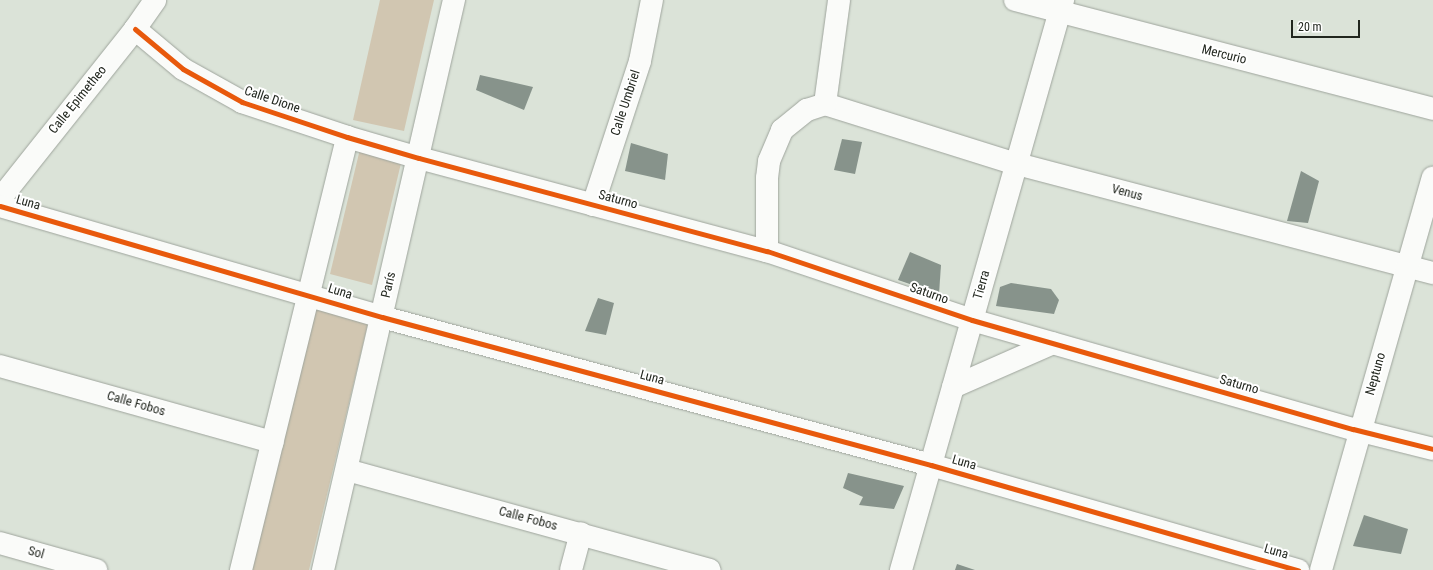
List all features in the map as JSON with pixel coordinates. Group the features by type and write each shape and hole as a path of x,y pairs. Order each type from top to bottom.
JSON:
{"street":[{"name":"Calle Epimetheo","path":"0,199 135,29 155,0"},
{"name":"París","path":"324,570 454,0"},
{"name":"Calle Umbriel","path":"593,205 640,61 652,0"},
{"path":"767,250 767,178 769,161 782,130 807,110 824,104 839,0"},
{"name":"Mercurio","path":"1015,0 1061,6 1433,109"},
{"name":"Tierra","path":"901,570 1061,6"},
{"name":"Calle Dione","path":"135,29 182,69 242,102 418,158"},
{"name":"Venus","path":"824,104 1017,164 1433,273"},
{"path":"241,570 347,136"},
{"name":"Saturno","path":"418,158 767,250 972,320 1360,430 1433,449"},
{"name":"Neptuno","path":"1321,570 1433,178"},
{"name":"Luna","path":"0,206 308,294 382,317 931,465 1298,570"},
{"path":"953,387 1053,343"},
{"name":"Calle Fobos","path":"0,366 273,442"},
{"name":"Calle Fobos","path":"347,470 581,533 709,570"},
{"path":"572,570 581,533"},
{"name":"Sol","path":"0,543 96,570"}],"shaded area":[{"path":"380,0 434,0 404,131 353,120"},
{"path":"360,149 402,159 372,285 330,274"},
{"path":"315,306 369,319 309,570 251,570"}],"building":[{"path":"480,75 533,87 524,110 476,90"},
{"path":"842,139 862,142 855,174 834,170"},
{"path":"631,143 668,154 665,180 625,171"},
{"path":"1301,171 1319,181 1308,223 1287,221"},
{"path":"910,252 941,265 939,294 898,280"},
{"path":"1011,283 1051,289 1059,300 1054,314 996,306 1000,287"},
{"path":"598,298 614,303 606,335 585,331"},
{"path":"848,473 904,486 894,509 859,505 863,497 843,488"},
{"path":"1364,515 1408,529 1401,554 1353,546"},
{"path":"957,564 975,570 955,570"}],"cycle path":[{"path":"135,29 183,69 242,102 347,137 419,158 767,251 972,320 1353,429 1433,449"},
{"path":"0,206 382,317 931,465 1298,570"}]}
